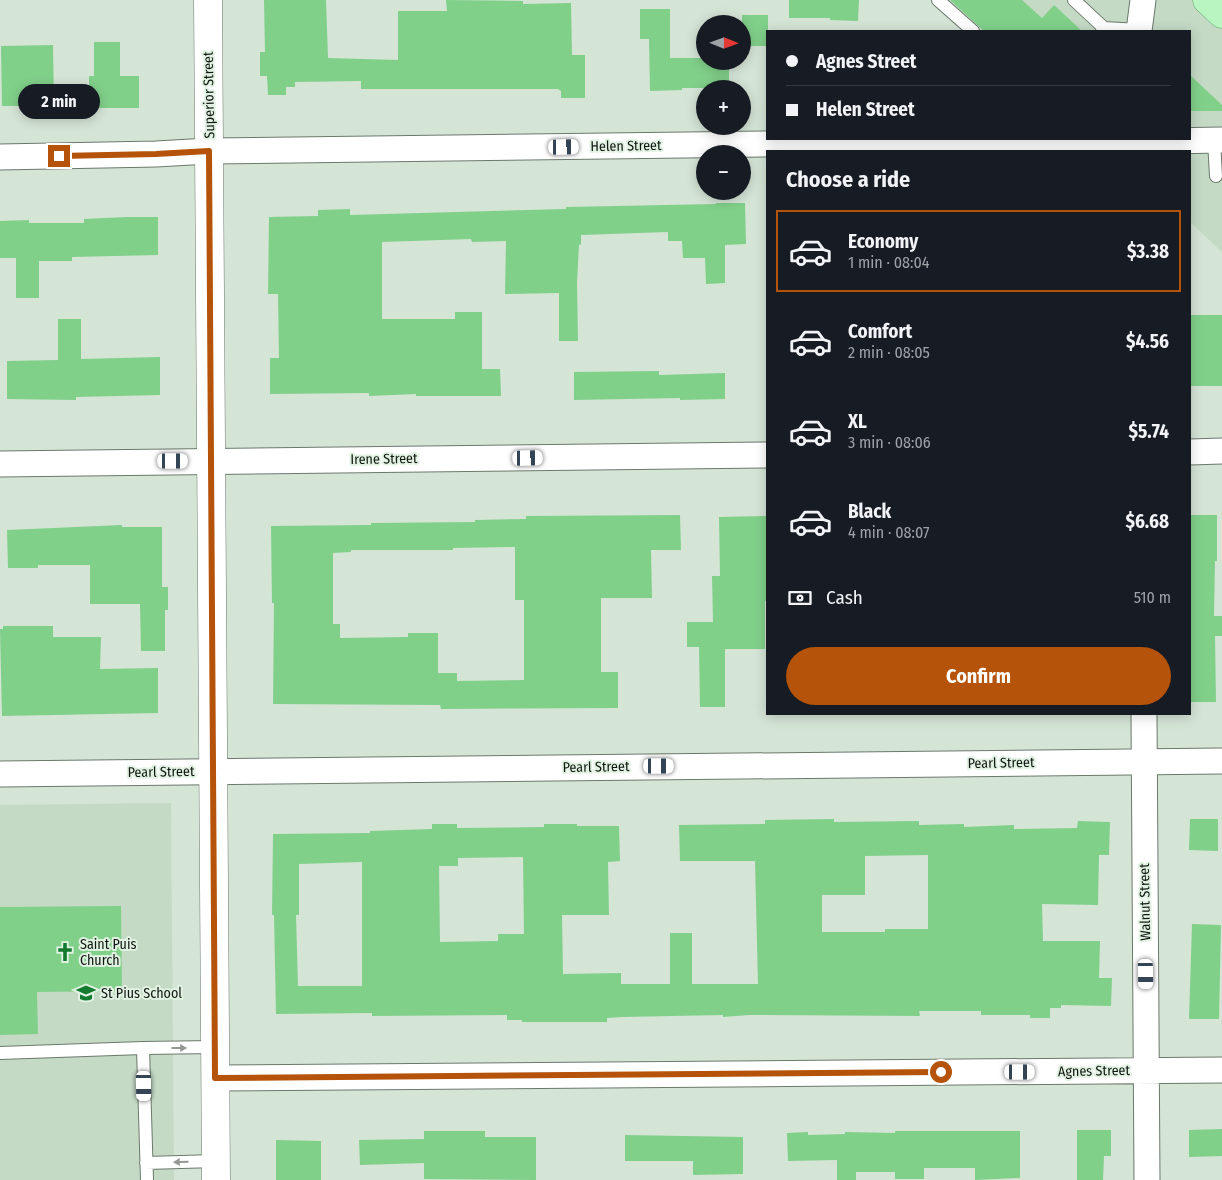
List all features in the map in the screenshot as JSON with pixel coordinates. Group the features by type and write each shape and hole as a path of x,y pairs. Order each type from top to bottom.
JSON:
{"main road":[{"path":"1207,0 1222,14"}],"street":[{"name":"Superior Street","path":"208,0 216,1170"},
{"path":"1139,30 1143,0"},
{"name":"Helen Street","path":"0,156 156,154 209,151 1007,140"},
{"name":"Helen Street","path":"1092,140 1138,144 1218,141"},
{"path":"1191,452 1222,451"},
{"name":"Irene Street","path":"0,464 766,455"},
{"name":"Walnut Street","path":"1144,715 1148,1071 1147,1180"},
{"name":"Pearl Street","path":"0,774 1222,761"},
{"name":"Agnes Street","path":"215,1078 1222,1070"}],"lane":[{"path":"938,0 972,30"},
{"path":"1074,0 1103,30"},
{"path":"1216,176 1214,170 1218,141"},
{"path":"0,1053 215,1047"},
{"path":"143,1048 147,1180"},
{"path":"146,1163 216,1170"}],"shaded area":[{"path":"938,0 1222,0 1222,252 1191,223 1191,30 968,30"},
{"name":"St Pius School","path":"171,803 174,1180 0,1180 0,805"}],"building":[{"path":"264,0 326,0 328,58 398,60 398,11 447,11 446,0 523,1 523,4 571,3 572,55 585,55 585,98 561,98 561,91 558,89 361,89 361,81 295,82 295,87 286,87 286,95 268,95 267,76 260,76 260,52 265,52"},
{"path":"789,0 859,0 858,21 830,20 830,18 789,18"},
{"path":"950,0 1022,0 1042,18 1054,5 1081,30 983,30"},
{"path":"640,9 670,9 670,58 696,58 696,70 729,70 729,80 696,80 696,88 650,91 649,39 640,39"},
{"path":"751,15 768,15 766,46 751,46"},
{"path":"94,42 120,42 120,76 139,76 139,108 89,108 89,76 94,76"},
{"path":"53,45 54,108 30,109 30,106 2,106 1,46"},
{"path":"1191,76 1222,105 1222,111 1191,111"},
{"path":"745,203 746,244 725,245 725,283 706,284 705,258 683,258 682,241 668,241 668,232 581,235 577,283 578,341 559,341 559,293 505,294 506,241 472,242 471,239 382,242 382,319 455,319 455,312 482,312 482,369 500,369 501,396 416,396 416,394 369,396 369,393 270,394 270,358 279,358 278,294 268,294 269,217 318,216 318,210 350,209 350,215"},
{"path":"158,217 158,255 72,257 72,261 39,261 39,298 16,298 16,258 0,258 0,221 29,220 29,223 84,223 84,219"},
{"path":"1191,315 1222,315 1222,386 1191,386"},
{"path":"58,319 81,319 81,359 160,357 160,395 76,397 76,400 7,399 7,361 58,360"},
{"path":"659,371 659,375 725,373 725,399 574,400 574,372"},
{"path":"680,515 681,550 651,550 652,598 601,598 601,672 618,672 618,708 441,709 440,705 273,704 274,603 272,603 271,526 475,522 475,520 526,519 526,516","holes":["515,547 515,600 524,600 524,680 457,681 457,673 438,673 438,633 408,633 408,637 340,638 340,624 333,624 333,553 351,552 351,550 453,550 453,548"]},
{"path":"1191,515 1217,515 1214,616 1222,616 1222,636 1215,636 1216,702 1191,702"},
{"path":"766,516 765,649 725,649 725,707 700,707 699,647 687,647 687,622 713,622 712,576 720,576 719,517"},
{"path":"122,525 122,527 162,527 162,587 168,587 168,610 165,610 165,651 141,651 140,604 90,604 90,565 38,565 38,568 8,568 7,530"},
{"path":"3,626 53,626 53,637 101,637 100,669 158,668 158,713 2,716 0,629 3,629"},
{"path":"834,819 834,822 919,821 919,825 964,824 964,827 1014,825 1014,829 1077,828 1078,821 1110,822 1109,855 1099,855 1098,905 1042,904 1043,941 1100,941 1099,978 1112,978 1111,1006 1061,1005 1061,1008 1050,1008 1050,1018 1030,1018 1030,1015 981,1015 981,1011 919,1011 920,1016 749,1015 723,1017 723,1015 622,1017 607,1018 607,1022 522,1022 522,1020 507,1020 507,1015 372,1016 372,1013 276,1014 274,915 272,915 273,834 370,833 370,831 432,829 432,824 457,824 457,828 544,827 544,824 619,826 620,861 608,862 609,915 562,915 563,974 621,973 621,984 670,984 670,933 692,933 692,984 758,984 755,861 680,861 679,825 765,824 765,820","holes":["928,855 928,929 885,929 885,932 822,932 822,895 865,895 865,856","523,857 524,934 498,934 498,941 440,942 439,866 458,866 458,858","362,862 362,986 298,986 296,915 299,915 299,864"]},
{"path":"1190,819 1218,819 1218,851 1189,850"},
{"path":"121,906 122,991 37,992 38,1034 0,1035 0,907"},
{"path":"1192,924 1221,925 1219,1019 1189,1019"},
{"path":"1222,1129 1222,1156 1189,1157 1189,1130"},
{"path":"1077,1130 1111,1130 1111,1156 1104,1156 1103,1180 1077,1180"},
{"path":"424,1131 485,1131 485,1137 536,1137 536,1180 424,1179 424,1163 360,1165 359,1140 424,1139"},
{"path":"895,1131 1020,1131 1020,1178 975,1180 975,1168 924,1168 924,1179 895,1179 895,1172 856,1172 856,1180 837,1180 837,1160 788,1161 787,1133 808,1132 808,1135 845,1134 845,1132 895,1133"},
{"path":"625,1135 743,1137 743,1174 693,1175 693,1161 625,1161"},
{"path":"276,1140 321,1141 321,1180 276,1180"}],"place":[{"name":"Saint Puis Church","path":"65,952"},
{"name":"St Pius School","path":"86,993"}],"route":[{"path":"59,156 209,151 215,1078 941,1072"}]}
